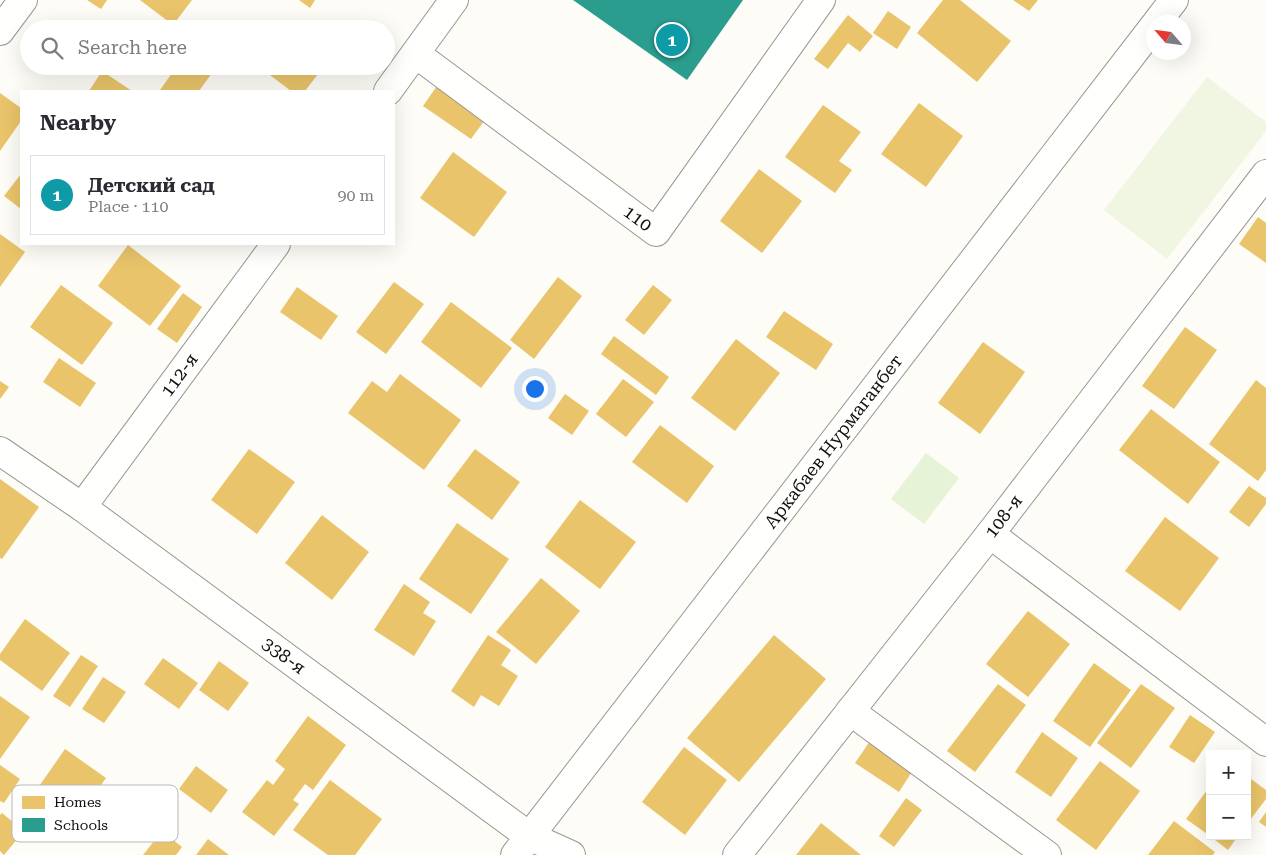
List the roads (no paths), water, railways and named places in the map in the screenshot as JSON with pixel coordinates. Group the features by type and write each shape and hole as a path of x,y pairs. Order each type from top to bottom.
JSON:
{"street":[{"path":"0,31 23,0"},
{"path":"389,90 454,0"},
{"name":"110","path":"416,54 656,232 821,0"},
{"path":"1162,15 1174,0"},
{"name":"Аркабаев Нурмаганбет","path":"522,846 1146,36"},
{"name":"108-я","path":"737,855 990,534 1266,174"},
{"name":"112-я","path":"82,507 275,245"},
{"name":"338-я","path":"0,451 82,507 522,846 571,855"},
{"path":"990,534 1266,742"},
{"path":"850,710 1047,855"}],"place":[{"name":"Детский сад","path":"672,40"}]}
